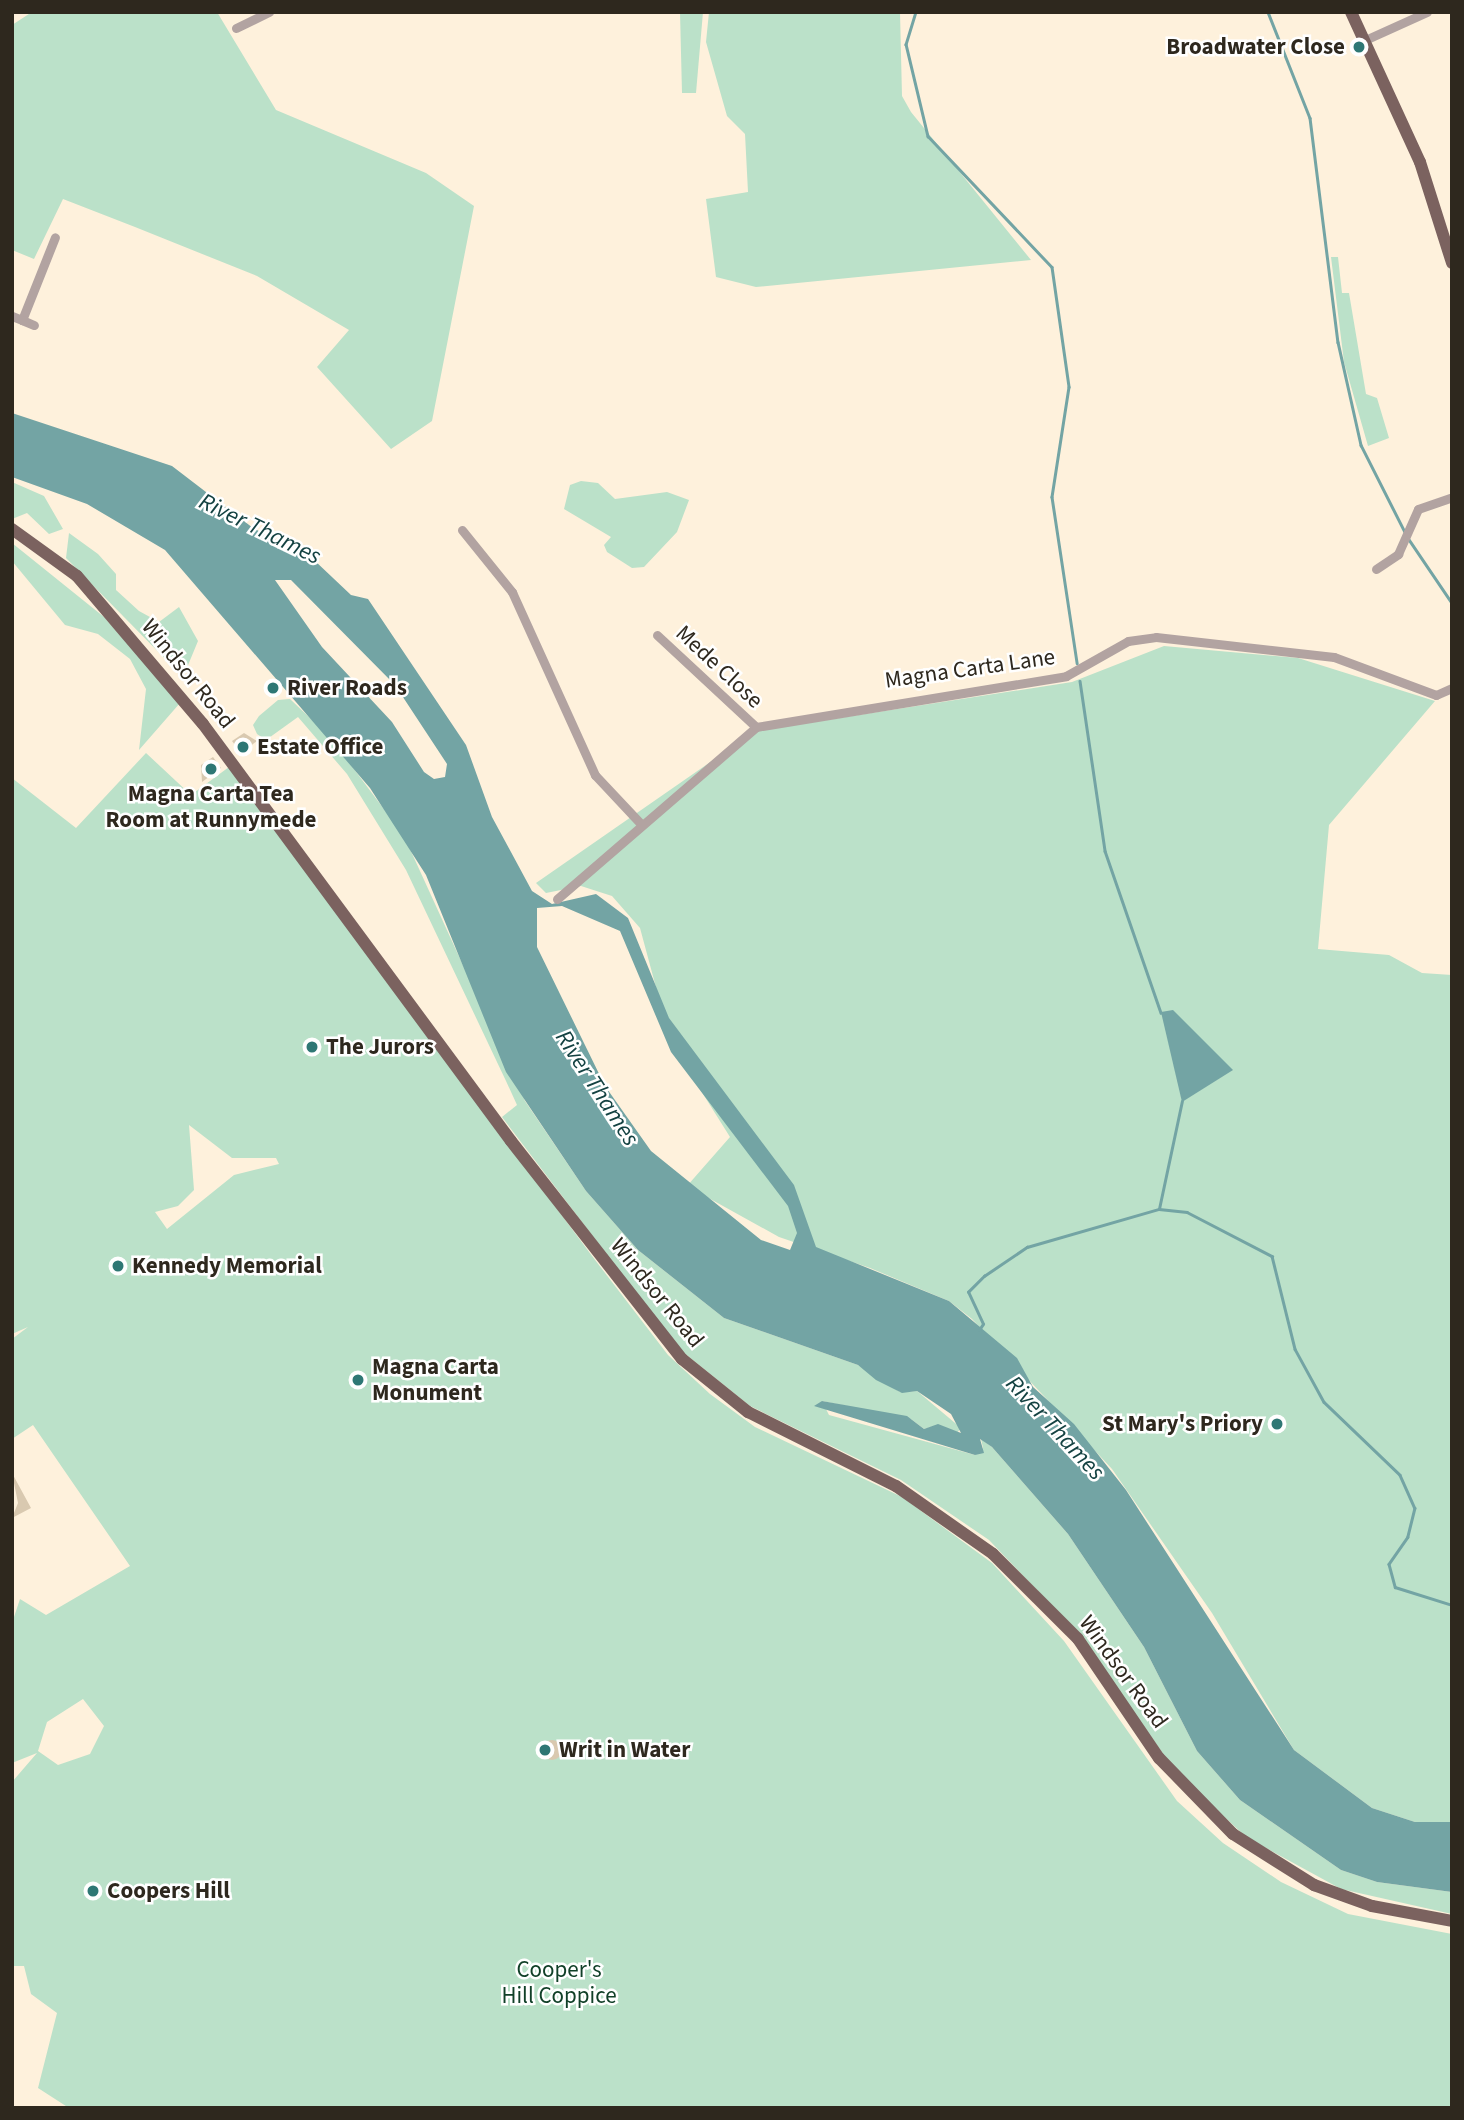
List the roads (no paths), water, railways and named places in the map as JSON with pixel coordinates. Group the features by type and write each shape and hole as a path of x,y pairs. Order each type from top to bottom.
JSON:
{"main road":[{"path":"1351,12 1420,162 1452,263"},
{"name":"Windsor Road","path":"12,528 77,576 195,714 681,1359 748,1412 896,1486 984,1546 1078,1639 1183,1788 1233,1834 1314,1885 1372,1906 1452,1921"}],"street":[{"path":"236,28 269,12"},
{"path":"1365,40 1427,12"},
{"path":"34,325 17,318 55,237"},
{"path":"1376,569 1398,554 1418,509 1452,497"},
{"path":"461,530 512,592 595,775 641,824"},
{"name":"Mede Close","path":"657,635 756,727"},
{"name":"Magna Carta Lane","path":"756,727 1066,676 1128,641 1156,637 1334,657 1436,695 1452,688"},
{"path":"558,899 641,824 756,727"}],"water":[{"name":"River Thames","path":"12,413 172,466 253,528 314,560 351,595 368,599 466,745 492,817 532,891 552,904 596,894 628,918 669,1018 794,1185 816,1247 949,1301 1017,1358 1033,1387 1074,1424 1126,1490 1294,1750 1372,1808 1415,1822 1452,1822 1452,1892 1377,1882 1341,1870 1240,1800 1197,1751 1144,1647 1068,1534 992,1447 980,1439 984,1453 975,1455 814,1406 822,1401 907,1416 924,1429 938,1424 961,1433 951,1414 917,1391 902,1393 876,1380 858,1365 724,1318 638,1250 586,1191 506,1072 426,875 370,788 165,550 87,504 12,477","holes":["275,580 291,580 395,685 447,764 445,777 434,779 424,772 392,722 322,647","562,906 620,931 671,1052 788,1206 797,1233 790,1250 761,1240 651,1151 605,1086 537,947 537,908"]},
{"path":"1173,1010 1233,1070 1182,1102 1161,1012"}],"waterway":[{"path":"916,12 906,44 928,136 1052,267 1069,387 1052,497 1077,663"},
{"path":"1268,12 1310,118 1338,342 1361,445 1405,532"},
{"path":"1408,538 1452,603"},
{"path":"1080,681 1105,851 1161,1013"},
{"path":"979,1330 983,1324 968,1292 984,1276 1027,1247 1159,1209 1182,1101"},
{"path":"1159,1209 1187,1212 1272,1256 1295,1349 1324,1402 1400,1475 1415,1508 1408,1537 1389,1564 1395,1587 1452,1605"}],"place":[{"name":"Broadwater Close","path":"1359,47"},
{"name":"River Roads","path":"273,688"},
{"name":"Estate Office","path":"243,747"},
{"name":"Magna Carta Tea Room at Runnymede","path":"211,769"},
{"name":"The Jurors","path":"312,1047"},
{"name":"Kennedy Memorial","path":"118,1266"},
{"name":"Magna Carta Monument","path":"358,1380"},
{"name":"St Mary's Priory","path":"1277,1424"},
{"name":"Writ in Water","path":"545,1750"},
{"name":"Coopers Hill","path":"93,1891"}],"park label":[{"name":"Cooper's Hill Coppice","path":"559,1983"}]}
